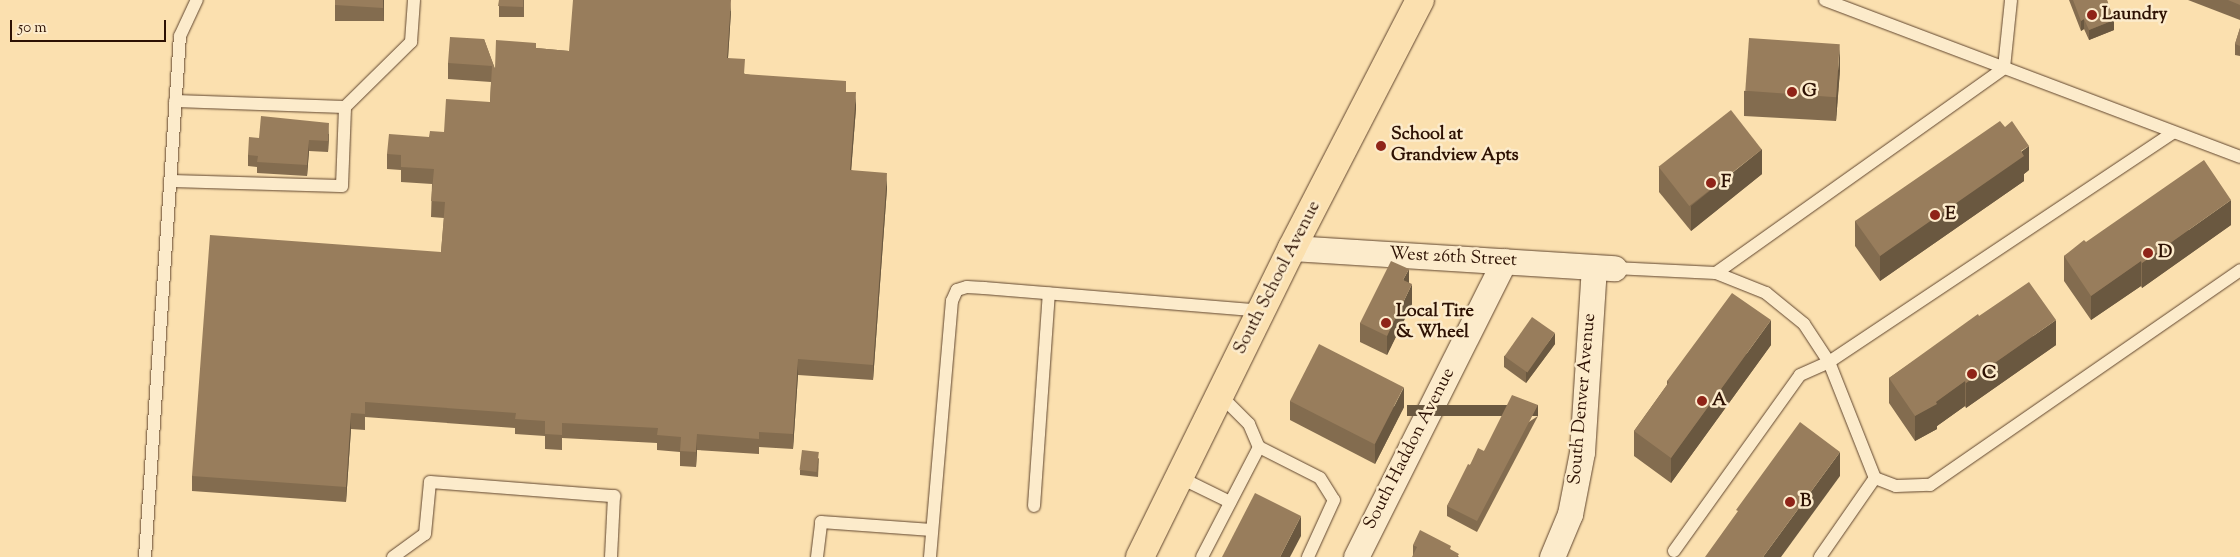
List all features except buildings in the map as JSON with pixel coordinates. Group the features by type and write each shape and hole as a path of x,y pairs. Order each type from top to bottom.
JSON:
{"main road":[{"name":"South School Avenue","path":"1140,557 1292,248 1420,0"}],"street":[{"name":"West 26th Street","path":"1292,248 1604,267"},
{"name":"South Haddon Avenue","path":"1356,557 1504,261"},
{"name":"South Denver Avenue","path":"1552,557 1570,514 1582,452 1604,267"}],"lane":[{"path":"145,557 180,36 197,0"},
{"path":"170,181 342,186 345,108 411,42 414,0"},
{"path":"1825,0 2172,133 2240,157"},
{"path":"1716,273 2004,68 2011,0"},
{"path":"175,101 345,108"},
{"path":"1674,552 1800,375 1829,362 2172,133"},
{"path":"1604,267 1716,273 1766,293 1804,324 1829,362 1875,478 1896,486 1930,485 2240,270"},
{"path":"930,557 954,294 958,290 967,288 1261,311"},
{"path":"1034,506 1049,294"},
{"path":"1220,395 1249,424 1259,447 1320,478 1334,500 1308,557"},
{"path":"1202,557 1259,447"},
{"path":"1179,478 1230,502"},
{"path":"1820,557 1875,478"},
{"path":"393,557 425,534 430,482 614,496 612,557"},
{"path":"817,557 820,522 932,530"}],"place":[{"name":"Laundry","path":"2092,15"},
{"name":"G","path":"1792,92"},
{"name":"School at Grandview Apts","path":"1381,146"},
{"name":"F","path":"1711,183"},
{"name":"E","path":"1935,215"},
{"name":"D","path":"2148,253"},
{"name":"Local Tire & Wheel","path":"1386,323"},
{"name":"C","path":"1972,374"},
{"name":"A","path":"1702,401"},
{"name":"B","path":"1790,502"}]}
